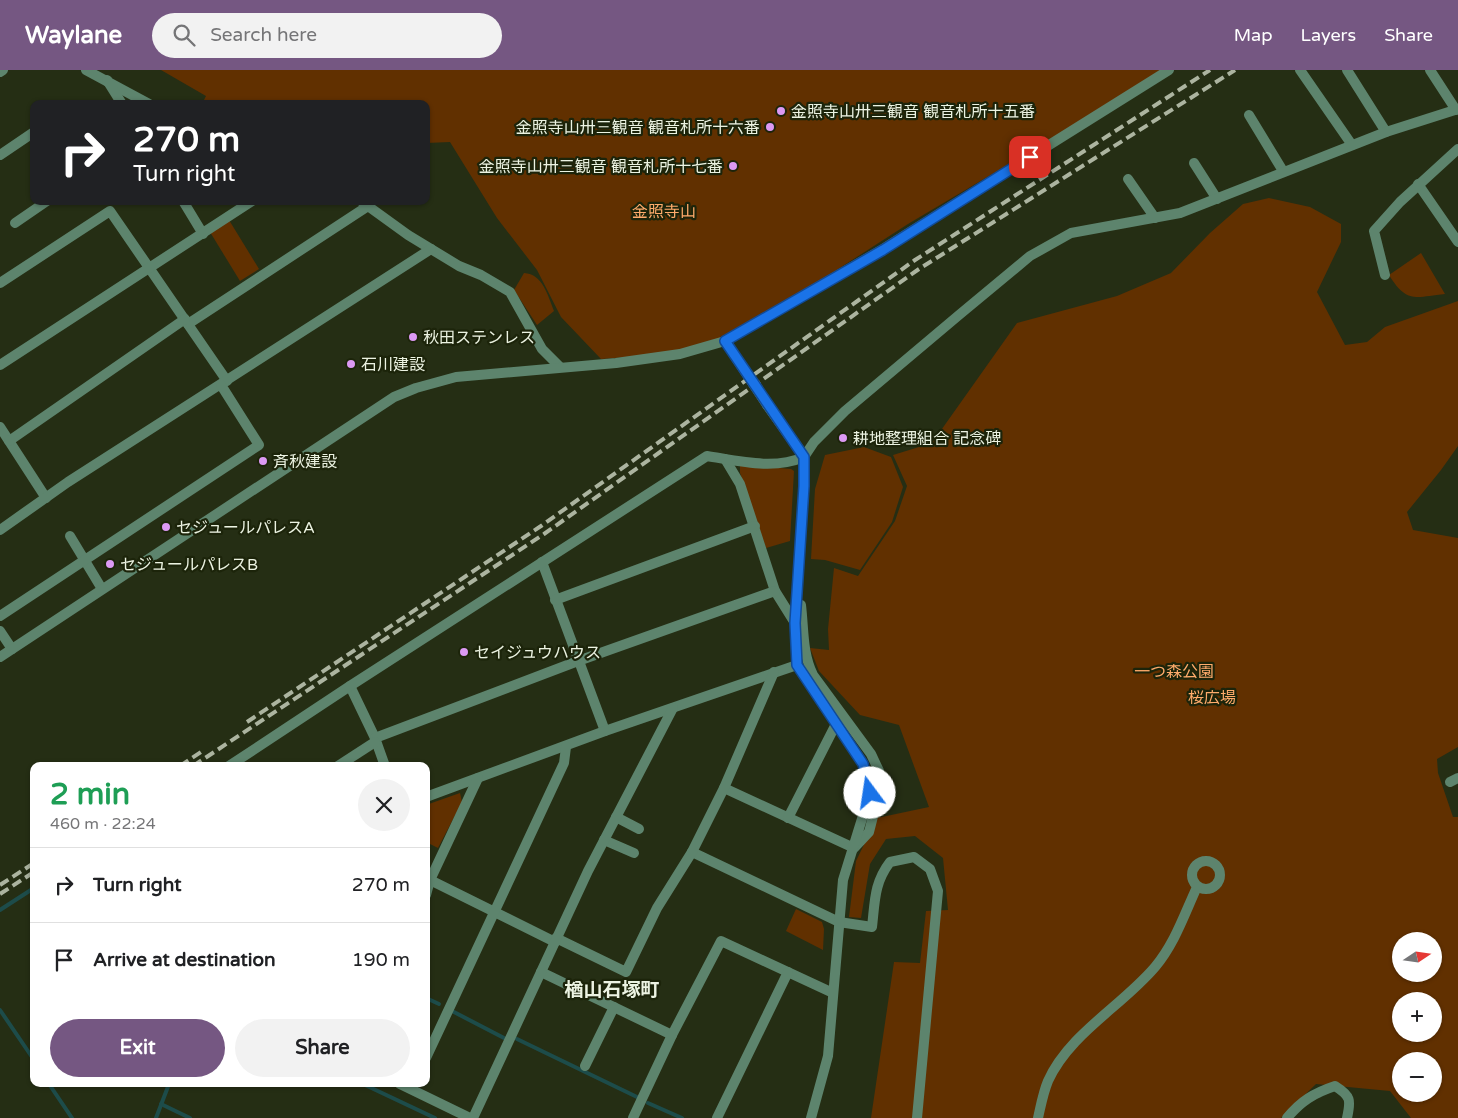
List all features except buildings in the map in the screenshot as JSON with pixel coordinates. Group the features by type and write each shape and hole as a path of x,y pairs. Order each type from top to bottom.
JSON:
{"street":[{"path":"86,70 142,100"},
{"path":"0,657 394,397 456,377 616,363 727,345 883,250 1169,70"},
{"path":"1300,70 1352,145"},
{"path":"1347,70 1386,132"},
{"path":"235,762 707,456 788,464 804,457 814,442 845,410 1030,256 1071,233 1180,213 1386,132 1456,112 1430,70"},
{"path":"107,80 120,100"},
{"path":"1249,116 1283,171"},
{"path":"0,154 30,135"},
{"path":"1385,275 1374,231 1418,184 1458,149"},
{"path":"1194,163 1217,199"},
{"path":"1128,179 1155,218"},
{"path":"1418,184 1458,242"},
{"path":"15,223 41,205"},
{"path":"0,616 259,445 186,321 106,205"},
{"path":"185,205 203,234"},
{"path":"0,365 246,205"},
{"path":"9,441 186,321 363,205"},
{"path":"366,205 431,249 510,292 542,348 560,367"},
{"path":"0,284 110,211"},
{"path":"0,530 46,498 431,249"},
{"path":"727,345 804,457 804,486 795,623 797,665 863,764 870,793 843,880 828,1056 812,1118"},
{"path":"0,427 46,498"},
{"path":"725,459 740,484 775,591 795,623"},
{"path":"556,600 754,526"},
{"path":"70,536 102,589"},
{"path":"542,562 605,731"},
{"path":"798,578 803,642 808,664 813,675 871,754 879,771 880,790 869,832 854,848"},
{"path":"344,762 375,740 578,661 775,591"},
{"path":"0,631 12,649"},
{"path":"430,796 566,747 605,731 797,665"},
{"path":"430,880 496,913 626,972 657,908 692,852 724,788 774,672"},
{"path":"350,686 383,762"},
{"path":"474,1118 604,840 673,708"},
{"path":"788,818 836,724"},
{"path":"430,1050 496,913 564,764 566,747"},
{"path":"430,875 478,778"},
{"path":"724,788 854,848"},
{"path":"616,817 639,829"},
{"path":"604,840 634,853"},
{"path":"692,852 839,922 872,927 875,893 880,876 890,862 914,858 930,869 938,891 917,1118"},
{"path":"1038,1118 1044,1093 1058,1064 1081,1038 1134,990 1155,967 1177,936 1197,886"},
{"path":"633,1118 672,1035 721,941 833,993"},
{"path":"541,972 672,1035"},
{"path":"717,1118 788,972"},
{"path":"584,1066 614,1007"},
{"path":"1287,1118 1299,1103 1319,1091 1335,1086 1346,1093 1350,1101 1347,1118"},
{"path":"415,1087 470,1118"}],"green space":[{"name":"金照寺山","path":"161,70 1168,70 908,224 787,302 698,352 601,359 561,317 537,270 497,218 450,142 430,143 430,100 204,100 206,96"},
{"name":"一つ森公園","path":"1269,198 1310,207 1341,224 1341,242 1317,292 1345,345 1367,342 1385,327 1458,301 1458,446 1407,512 1413,530 1458,538 1458,747 1437,759 1438,773 1453,817 1458,817 1458,1118 1411,1118 1399,1102 1442,1102 1442,1052 1392,1052 1392,1094 1390,1091 1316,1084 1281,1118 871,1118 894,962 920,963 926,911 948,910 943,858 915,836 886,839 870,864 861,918 849,917 856,861 877,818 929,807 899,725 860,715 819,671 810,648 829,650 828,629 834,568 858,576 895,521 907,486 893,455 932,443 1017,323 1117,296 1171,273 1210,233 1243,204"},
{"path":"229,220 259,269 240,281 210,232"},
{"path":"1421,253 1445,294 1419,297 1407,295 1401,291 1389,275"},
{"path":"524,273 536,277 544,287 554,311 537,325 514,290"},
{"path":"864,447 891,457 903,487 892,522 860,570 825,560 811,559 815,489 825,455"},
{"path":"740,466 791,469 794,471 790,541 766,548 740,473"},
{"path":"460,793 462,802 438,848 430,844 430,804"},
{"path":"796,909 822,922 824,929 823,950 786,931"}],"waterway":[{"path":"0,910 30,891"},
{"path":"430,1000 439,1004"},
{"path":"0,1010 30,1054"},
{"path":"452,1011 504,1038"},
{"path":"517,1039 637,1097"},
{"path":"51,1087 72,1118"},
{"path":"156,1118 168,1087"},
{"path":"369,1087 435,1118"},
{"path":"648,1103 682,1118"},
{"path":"161,1104 190,1118"}],"railway":[{"path":"247,722 541,526 915,260 1210,70"},
{"path":"199,762 544,534 919,269 1235,70"},
{"path":"186,762 201,752"},
{"path":"0,885 30,866"},
{"path":"0,894 30,875"}],"place":[{"name":"金照寺山卅三観音 観音札所十五番","path":"781,111"},
{"name":"金照寺山卅三観音 観音札所十六番","path":"770,127"},
{"name":"金照寺山卅三観音 観音札所十七番","path":"733,166"},
{"name":"秋田ステンレス","path":"413,337"},
{"name":"石川建設","path":"351,364"},
{"name":"耕地整理組合 記念碑","path":"843,438"},
{"name":"斉秋建設","path":"263,461"},
{"name":"セジュールパレスA","path":"166,527"},
{"name":"セジュールパレスB","path":"110,564"},
{"name":"セイジュウハウス","path":"464,652"}],"district":[{"name":"楢山石塚町","path":"612,989"}],"route":[{"path":"870,793 863,764 797,665 795,623 804,486 804,457 725,341 883,250 1030,157"}],"park label":[{"name":"桜広場","path":"1212,697"}]}
